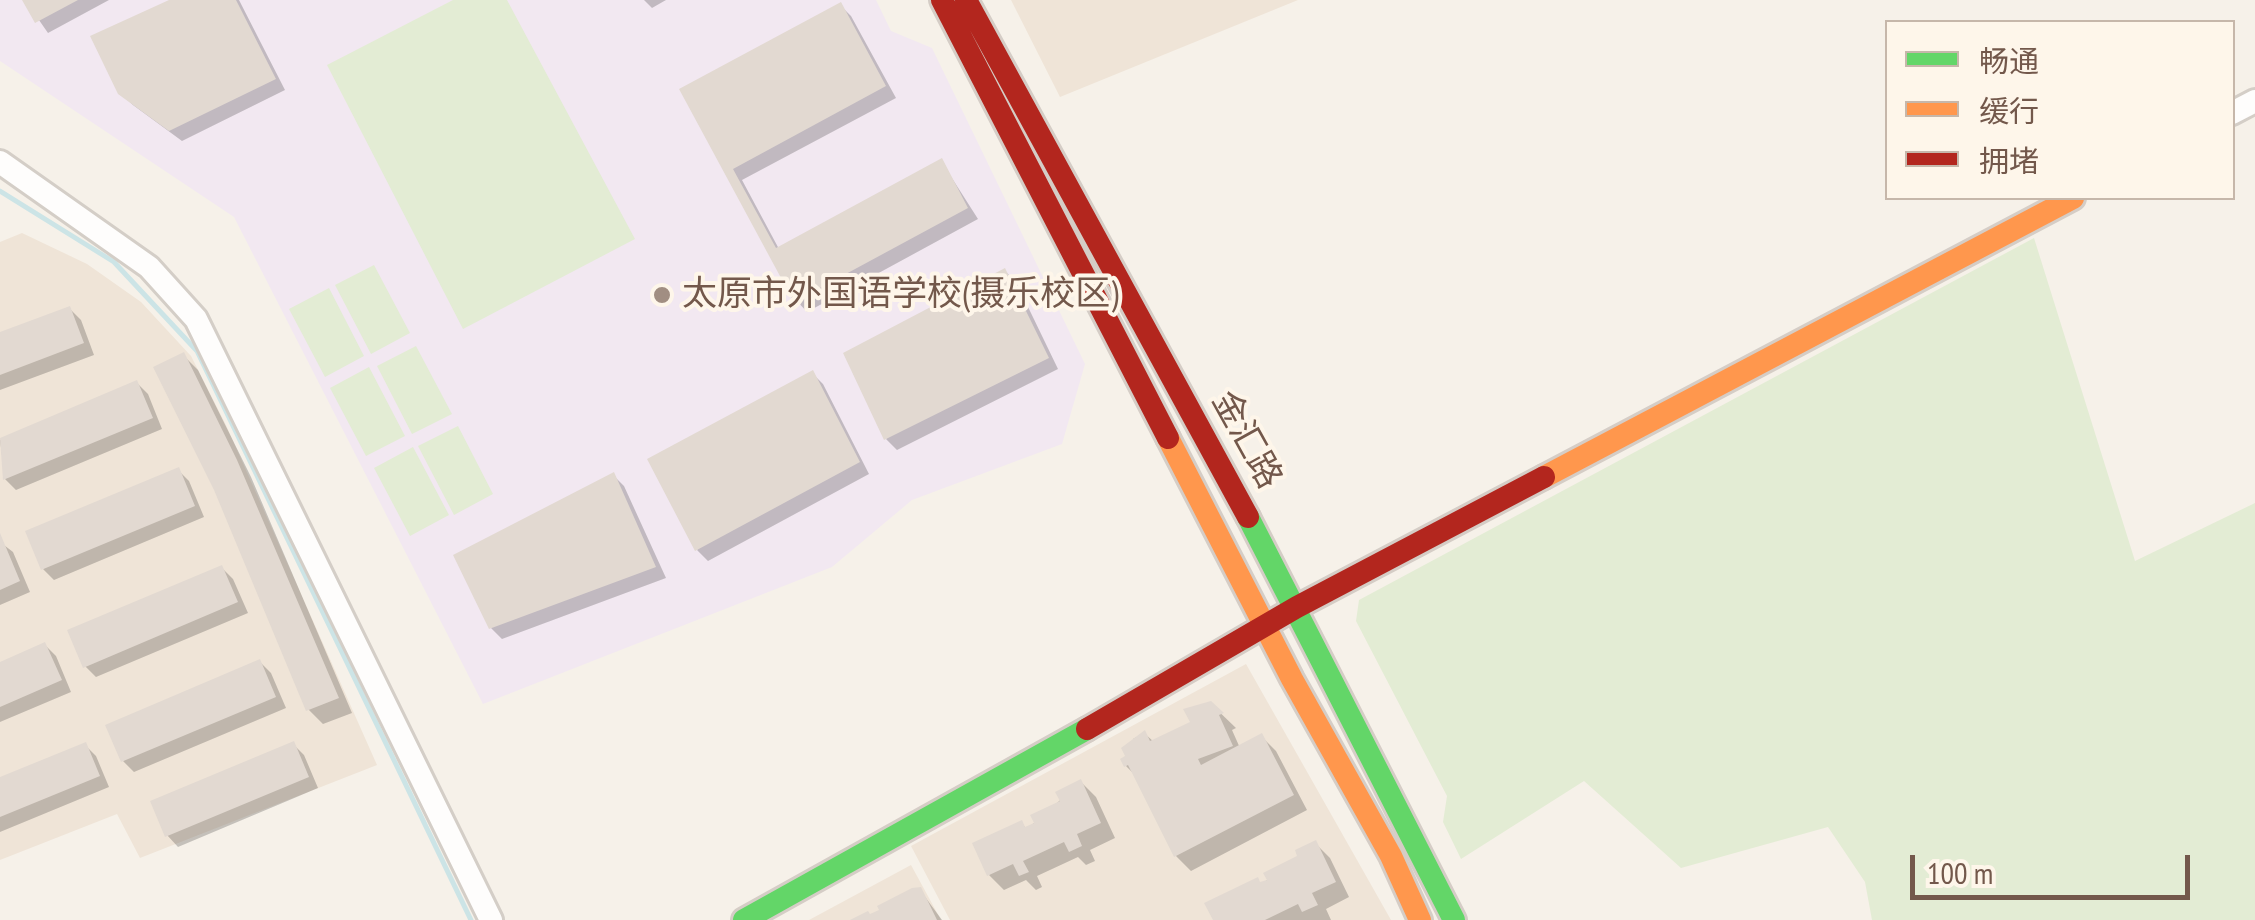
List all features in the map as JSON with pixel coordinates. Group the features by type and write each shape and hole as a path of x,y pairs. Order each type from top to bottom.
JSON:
{"street":[{"name":"金汇路","path":"942,0 1266,628 1391,856 1420,920"},
{"name":"金汇路","path":"966,0 1297,607 1454,920"},
{"path":"0,162 150,268 196,319 491,920"},
{"path":"744,920 1266,628 1297,607 2068,200"}],"shaded area":[{"name":"太原市外国语学校(摄乐校区)","path":"0,0 876,0 891,31 932,48 1085,364 1062,444 912,500 832,567 483,704 234,217 0,61"},
{"path":"1011,0 1298,0 1060,97"},
{"path":"22,233 87,264 141,302 191,356 226,425 377,765 140,858 117,814 0,860 0,242"},
{"path":"1246,664 1391,920 950,920 911,846"},
{"path":"911,865 941,920 809,920"}],"green space":[{"path":"453,0 507,0 635,239 463,329 327,65"},
{"path":"2034,238 2135,561 2255,503 2255,920 1872,920 1865,882 1828,827 1681,868 1584,781 1461,859 1443,822 1447,796 1356,621 1359,600"},
{"path":"374,265 410,333 371,354 335,285"},
{"path":"329,288 364,356 325,377 289,309"},
{"path":"416,346 452,414 412,434 377,366"},
{"path":"369,367 405,436 366,456 330,388"},
{"path":"458,426 493,494 454,515 418,446"},
{"path":"413,447 449,515 410,536 374,468"}],"building":[{"path":"22,0 78,0 35,23"},
{"path":"169,0 236,0 276,79 169,131 118,94 90,36"},
{"path":"841,2 886,86 733,169 776,248 942,158 968,208 794,302 679,89"},
{"path":"1005,268 1049,358 884,440 843,353"},
{"path":"70,306 84,343 0,375 0,332"},
{"path":"184,352 237,460 339,698 306,711 214,490 153,367"},
{"path":"813,370 860,462 695,551 647,459"},
{"path":"137,380 153,418 3,480 0,438"},
{"path":"179,467 195,506 41,570 25,531"},
{"path":"614,472 656,567 489,629 453,555"},
{"path":"0,533 20,581 0,590"},
{"path":"222,565 238,602 83,668 67,630"},
{"path":"45,642 62,680 0,707 0,662"},
{"path":"260,659 276,697 121,762 105,725"},
{"path":"1211,701 1224,713 1219,715 1233,746 1198,759 1201,765 1262,733 1294,795 1174,857 1128,765 1124,767 1120,759 1125,756 1121,748 1145,730 1150,741 1190,722 1183,709"},
{"path":"294,741 309,777 165,837 150,801"},
{"path":"86,742 100,776 0,817 0,777"},
{"path":"1081,779 1101,823 1077,834 1082,846 1069,852 1064,842 1023,861 1029,872 1019,876 1013,864 987,876 972,843 1022,820 1025,827 1034,823 1030,815 1060,801 1055,792"},
{"path":"1316,840 1336,882 1312,893 1318,905 1302,912 1298,904 1265,920 1213,920 1204,903 1258,877 1260,882 1267,880 1263,873 1297,856 1295,850"},
{"path":"921,887 937,920 850,920 879,910 877,906"}],"waterway":[{"path":"0,191 114,262 197,351 471,920"}],"traffic: fast":[{"path":"1248,517 1454,920"},
{"path":"744,920 1087,729"}],"traffic: slow":[{"path":"1544,477 2069,200"},
{"path":"1168,438 1292,679 1391,856 1420,920"}],"traffic: jam":[{"path":"942,0 1168,438"},
{"path":"966,0 1248,517"},
{"path":"1087,729 1297,607 1544,477"}],"place":[{"name":"太原市外国语学校(摄乐校区)","path":"662,295"}]}
